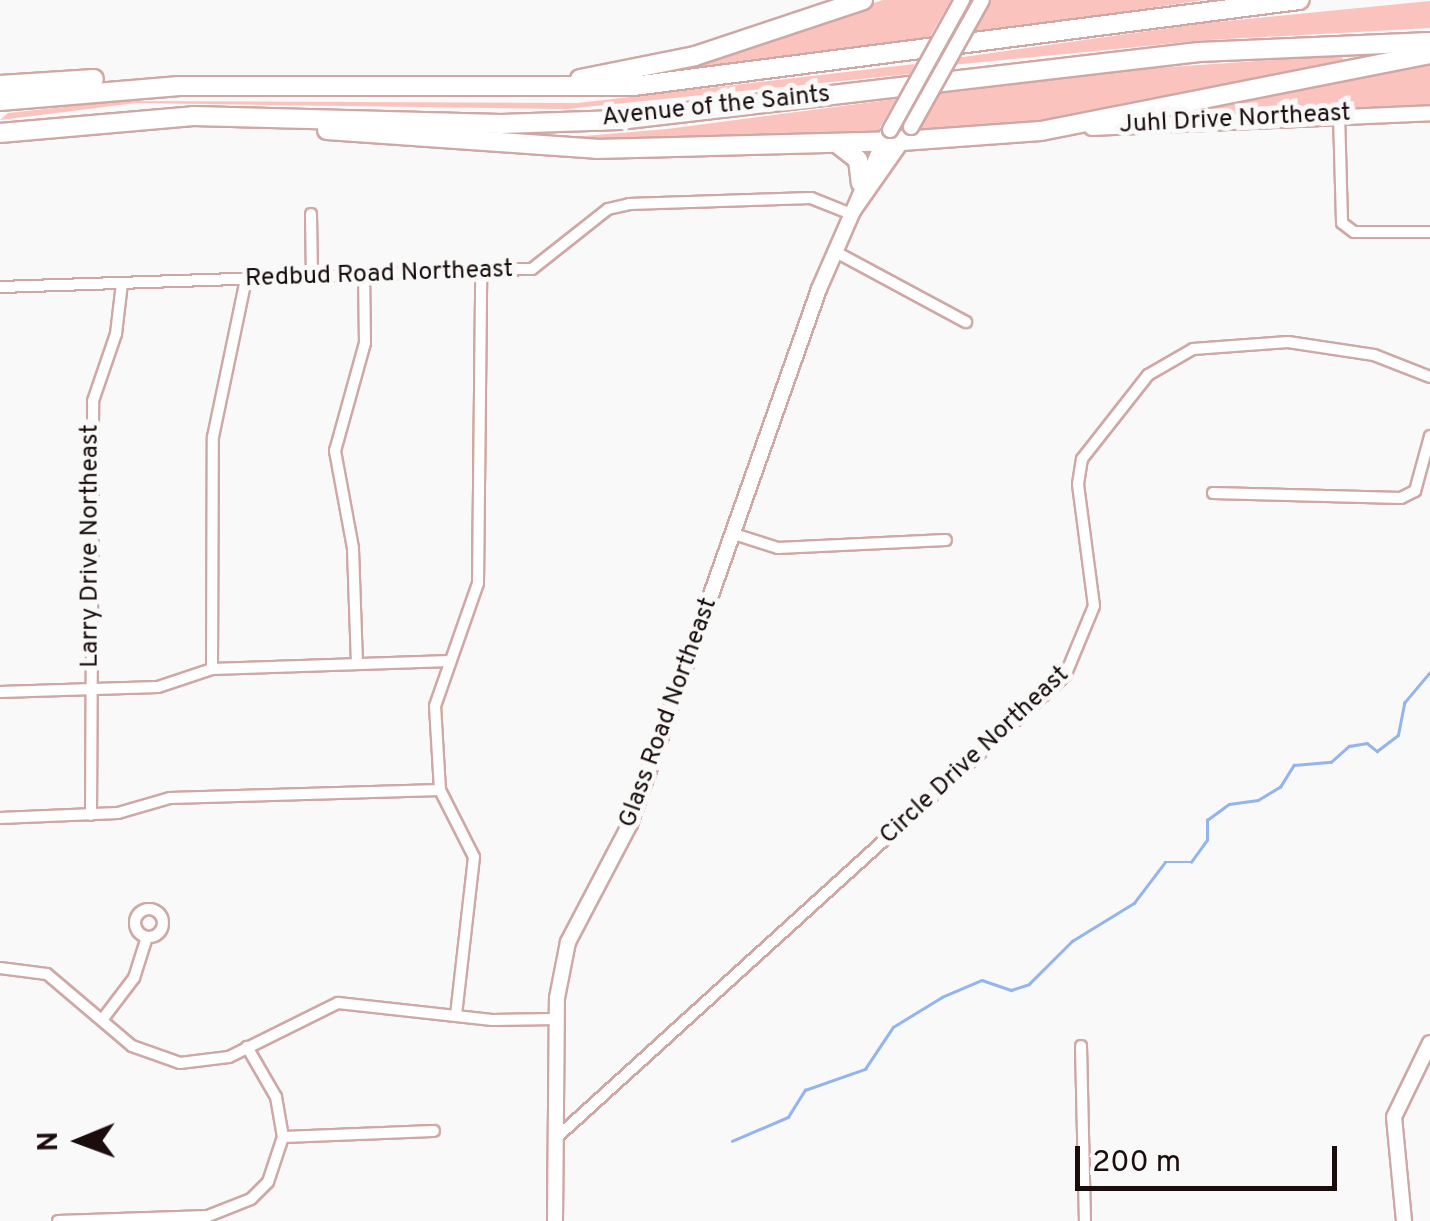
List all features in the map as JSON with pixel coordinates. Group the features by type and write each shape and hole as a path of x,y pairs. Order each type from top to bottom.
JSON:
{"highway":[{"path":"496,91 653,67 863,0"},
{"name":"Avenue of the Saints","path":"0,101 180,86 496,91 713,79 1298,0"},
{"name":"Avenue of the Saints","path":"0,132 89,120 619,120 1182,53 1430,42"},
{"path":"278,119 386,138 538,148 834,144 896,135 1041,131 1430,54"},
{"path":"0,84 123,78 180,86"},
{"path":"0,144 89,120"},
{"path":"834,144 855,155 861,183"}],"street":[{"path":"851,214 861,183 896,135 962,0"},
{"path":"851,214 982,0"},
{"path":"1339,113 1342,223 1354,232 1430,232"},
{"name":"Juhl Drive Northeast","path":"1041,131 1339,113 1430,113"},
{"name":"Redbud Road Northeast","path":"0,287 481,272 546,264 618,205 811,198 851,214"},
{"path":"311,214 312,276"},
{"name":"Glass Road Northeast","path":"555,1221 559,977 574,926 630,824 834,251 851,214"},
{"path":"834,251 966,322"},
{"path":"456,1015 475,878 469,837 440,790 434,706 478,583 481,272"},
{"path":"356,664 353,548 336,451 364,343 364,275"},
{"path":"212,669 213,437 246,279"},
{"name":"Larry Drive Northeast","path":"91,814 93,401 116,334 122,283"},
{"name":"Circle Drive Northeast","path":"556,1138 1065,676 1094,606 1078,471 1095,434 1148,375 1193,349 1288,342 1374,355 1430,376"},
{"path":"1214,493 1401,498 1415,492 1430,436"},
{"path":"734,534 778,548 946,540"},
{"path":"0,692 158,686 212,669 450,661"},
{"path":"0,818 91,814 170,798 440,790"},
{"path":"102,1020 134,978 147,936"},
{"path":"0,968 47,974 132,1046 180,1063 214,1061 338,1003 456,1015 556,1019"},
{"path":"1404,1221 1392,1128 1430,1043"},
{"path":"1081,1046 1085,1221"},
{"path":"58,1221 232,1210 268,1182 282,1137 276,1097 247,1047"},
{"path":"282,1137 434,1132"}],"shaded area":[{"path":"883,0 951,0 929,38 684,71 683,65"},
{"path":"988,0 1204,0 969,34"},
{"path":"1430,1 1430,28 1208,40 952,65 956,58 1206,23"},
{"path":"1342,55 1343,61 1073,116 932,132 917,126 937,93 1127,70"},
{"path":"1430,60 1430,107 1311,108 1115,124"},
{"path":"915,64 910,74 566,109 136,103 0,120 8,113 120,101 578,103"},
{"path":"896,99 874,138 549,139 667,129"}],"waterway":[{"path":"732,1141 788,1117 805,1090 865,1069 893,1027 942,997 982,980 1011,990 1029,984 1072,941 1134,903 1165,862 1191,862 1207,840 1207,820 1229,804 1258,800 1280,787 1294,765 1331,762 1349,746 1367,743 1377,751 1398,735 1404,703 1430,672"}]}
